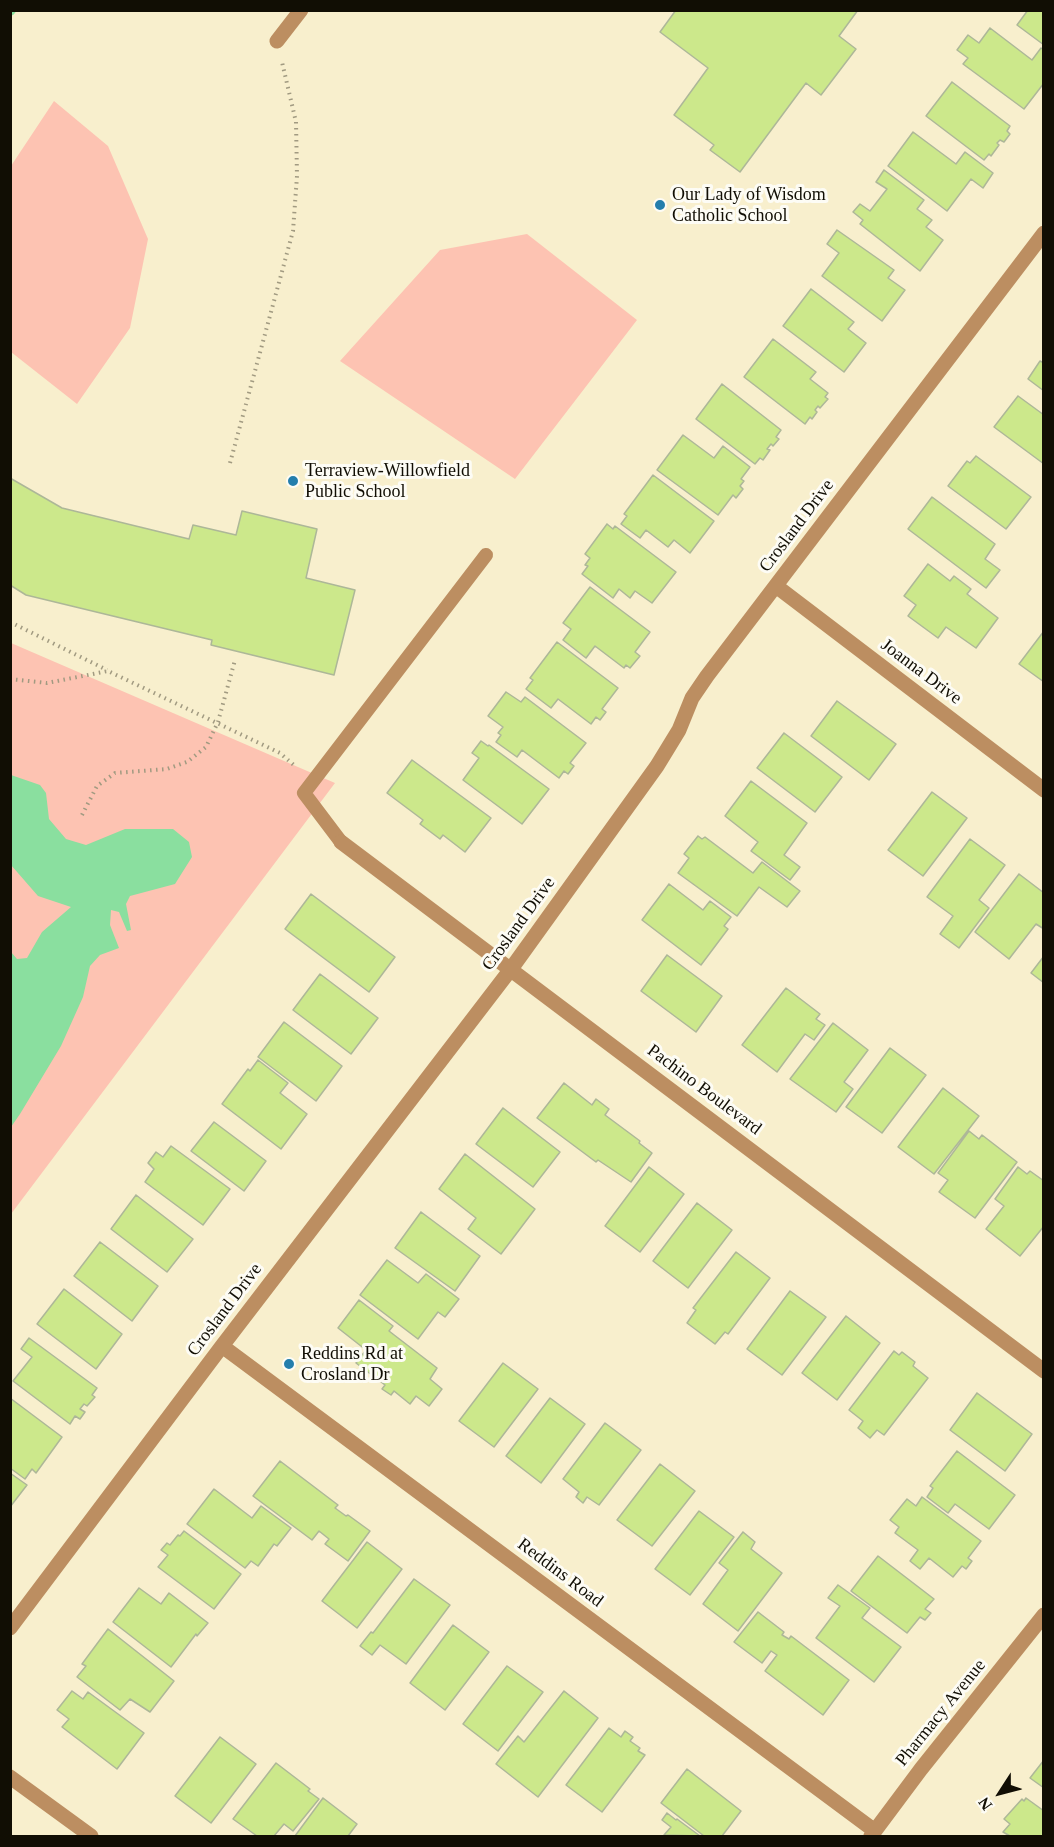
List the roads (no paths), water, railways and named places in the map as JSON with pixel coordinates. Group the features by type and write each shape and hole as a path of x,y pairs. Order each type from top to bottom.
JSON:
{"street":[{"path":"277,41 301,10"},
{"name":"Crosland Drive","path":"10,1628 510,969 657,766 679,730 692,698 707,676 1044,233"},
{"name":"Joanna Drive","path":"776,586 1044,790"},
{"name":"Pachino Boulevard","path":"341,842 1044,1371"},
{"name":"Reddins Road","path":"222,1346 873,1834"},
{"name":"Pharmacy Avenue","path":"873,1834 921,1769 1044,1615"},
{"path":"10,1777 92,1836"}],"lane":[{"path":"341,842 304,793 486,555"}],"place":[{"name":"Our Lady of Wisdom Catholic School","path":"660,205"},
{"name":"Terraview-Willowfield Public School","path":"293,481"},
{"name":"Reddins Rd at Crosland Dr","path":"289,1364"}]}
